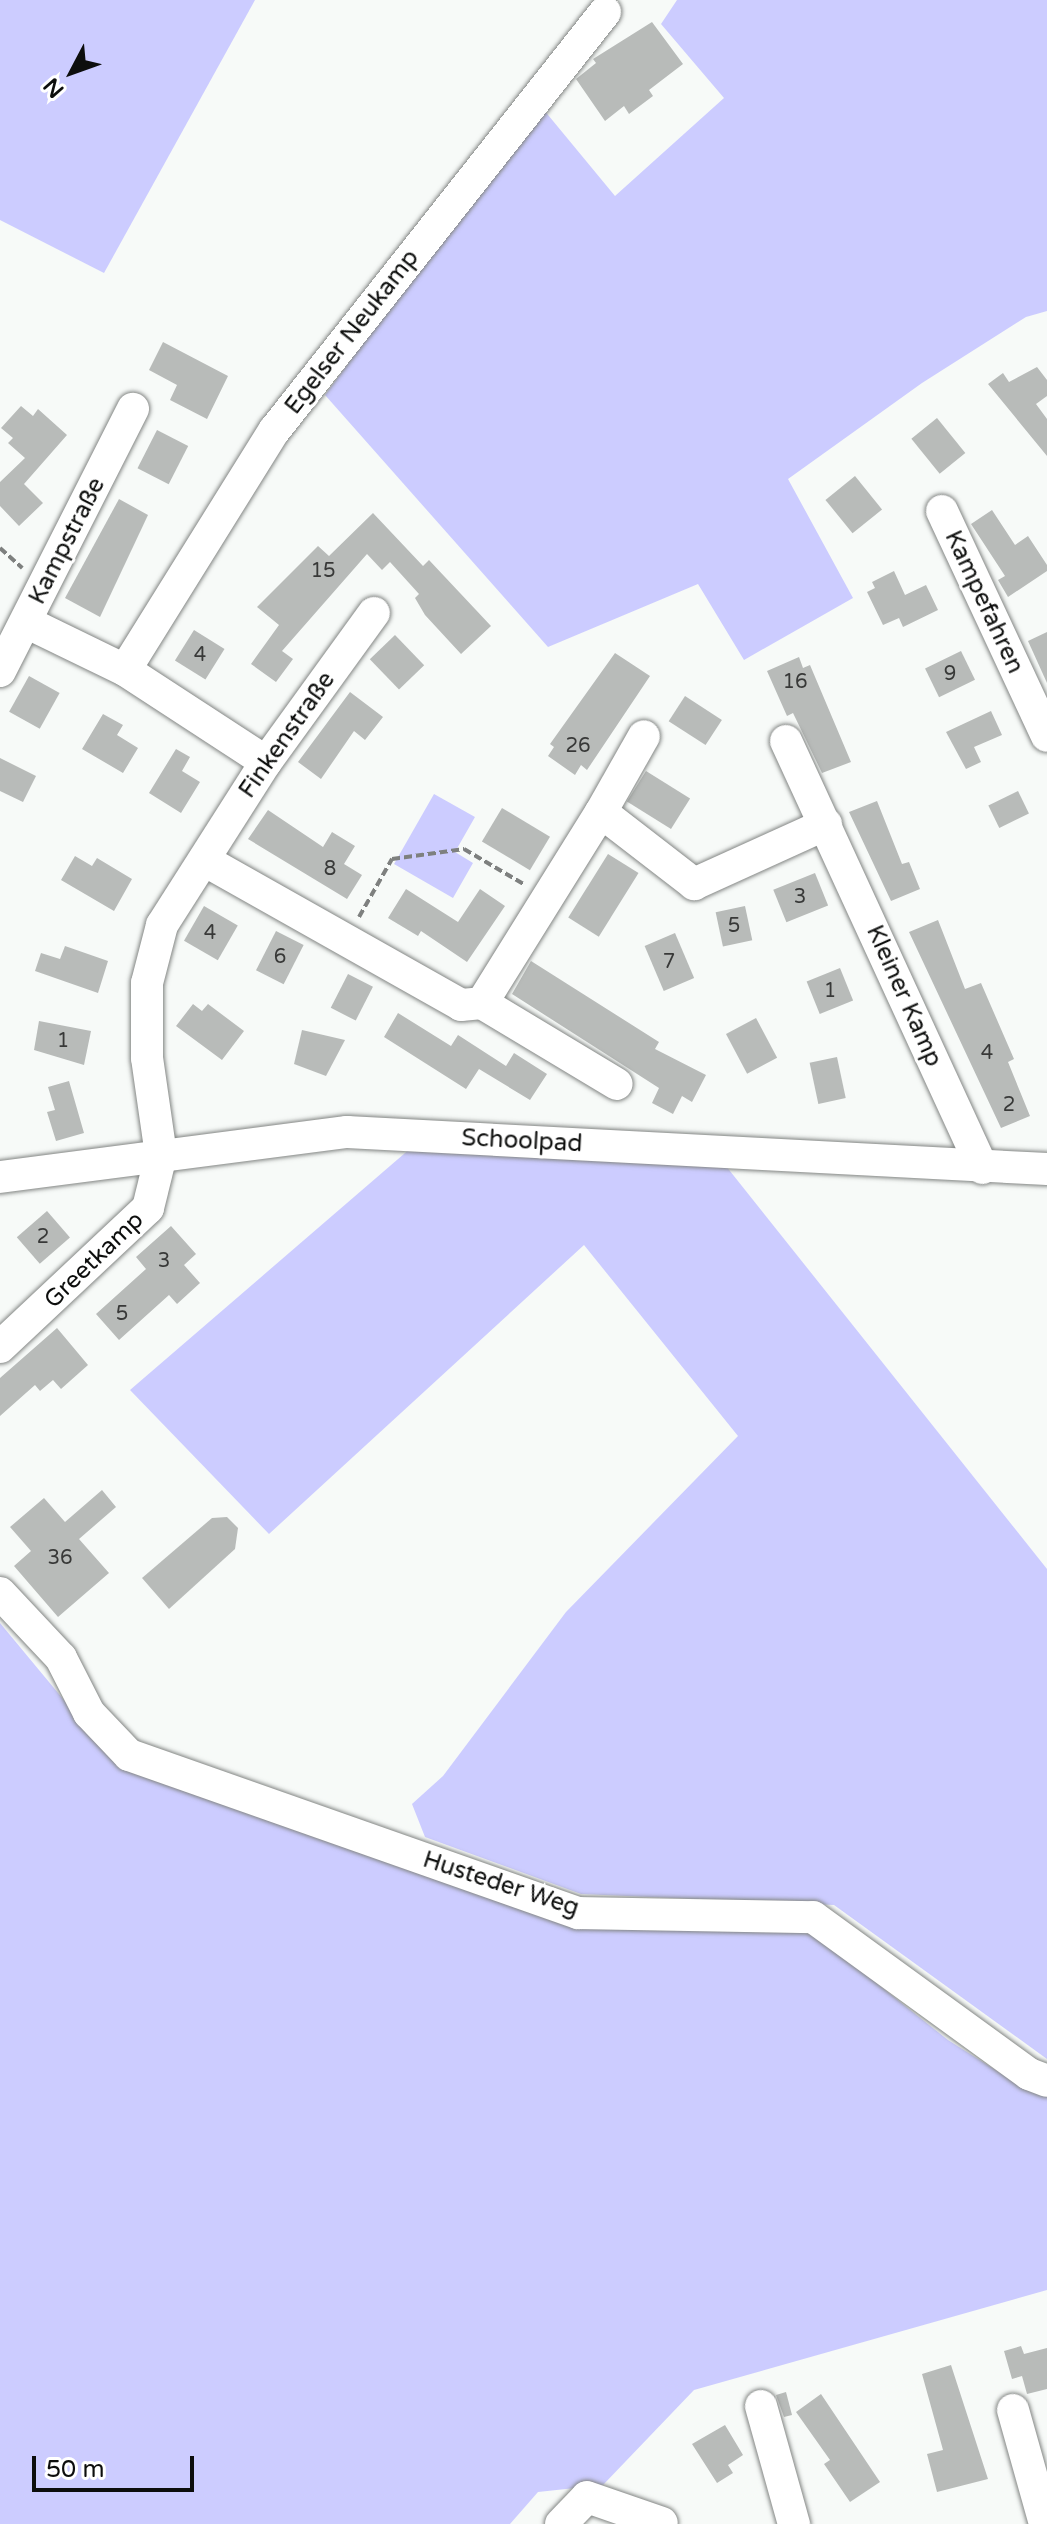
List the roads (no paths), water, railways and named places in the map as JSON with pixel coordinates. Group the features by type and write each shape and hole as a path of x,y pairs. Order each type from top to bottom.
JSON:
{"street":[{"name":"Egelser Neukamp","path":"125,670 274,431 605,12"},
{"name":"Kampstraße","path":"0,671 133,409"},
{"name":"Kampefahren","path":"942,511 1047,736"},
{"name":"Finkenstraße","path":"161,1155 147,1058 147,983 162,925 266,762 374,613"},
{"path":"26,622 125,670 266,762"},
{"path":"472,1004 547,899 644,736"},
{"name":"Kleiner Kamp","path":"786,741 982,1168"},
{"path":"601,812 694,884 826,824"},
{"path":"204,860 346,940 472,1004 617,1084"},
{"name":"Schoolpad","path":"0,1177 347,1132 982,1168 1047,1169"},
{"name":"Greetkamp","path":"0,1347 148,1208 161,1155"},
{"name":"Husteder Weg","path":"0,1593 61,1658 89,1713 129,1755 578,1913 813,1917 1029,2074 1047,2081"},
{"path":"761,2406 794,2524"},
{"path":"1013,2410 1045,2524"},
{"path":"561,2524 587,2497 662,2523"}]}
